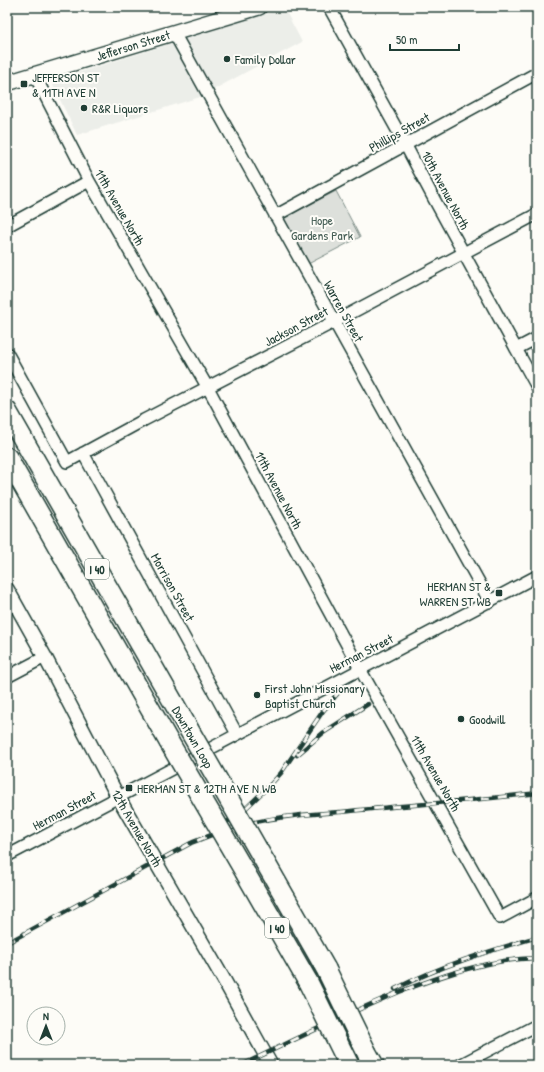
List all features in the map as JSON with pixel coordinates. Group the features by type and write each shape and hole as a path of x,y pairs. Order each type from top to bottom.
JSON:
{"highway":[{"name":"Downtown Loop","path":"7,411 326,969 371,1061"},
{"name":"Downtown Loop","path":"7,457 169,742 308,982 349,1065"}],"main road":[{"name":"Jefferson Street","path":"7,83 259,7"}],"street":[{"name":"10th Avenue North","path":"329,7 537,387"},
{"name":"Warren Street","path":"174,33 490,602"},
{"name":"Phillips Street","path":"275,216 537,73"},
{"name":"11th Avenue North","path":"34,74 89,181 208,388 360,669 500,918 537,898"},
{"path":"7,226 89,181"},
{"name":"Jackson Street","path":"7,353 67,462 537,214"},
{"path":"516,349 537,338"},
{"name":"Morrison Street","path":"84,453 237,734"},
{"name":"Herman Street","path":"7,856 537,576"},
{"name":"12th Avenue North","path":"7,589 45,657 118,797 220,973 271,1065"},
{"path":"7,677 45,657"},
{"path":"460,1065 537,1025"}],"shaded area":[{"path":"474,7 492,7 477,14"},
{"path":"284,8 302,42 200,97 77,135 51,81"}],"green space":[{"name":"Hope Gardens Park","path":"336,191 360,237 308,264 284,218"}],"railway":[{"path":"216,830 245,809 281,773 323,711 343,687"},
{"path":"297,755 323,733 368,704"},
{"path":"7,943 191,843 236,827 262,821 296,816 537,793"},
{"path":"395,989 447,966 537,937"},
{"path":"242,1065 320,1027 399,992 467,969 502,961 537,958"}],"place":[{"name":"Family Dollar","path":"227,59"},
{"name":"JEFFERSON ST & 11TH AVE N","path":"24,84"},
{"name":"R&R Liquors","path":"84,108"},
{"name":"HERMAN ST & WARREN ST WB","path":"499,593"},
{"name":"First John Missionary Baptist Church","path":"257,695"},
{"name":"Goodwill","path":"461,719"},
{"name":"HERMAN ST & 12TH AVE N WB","path":"129,788"}]}
